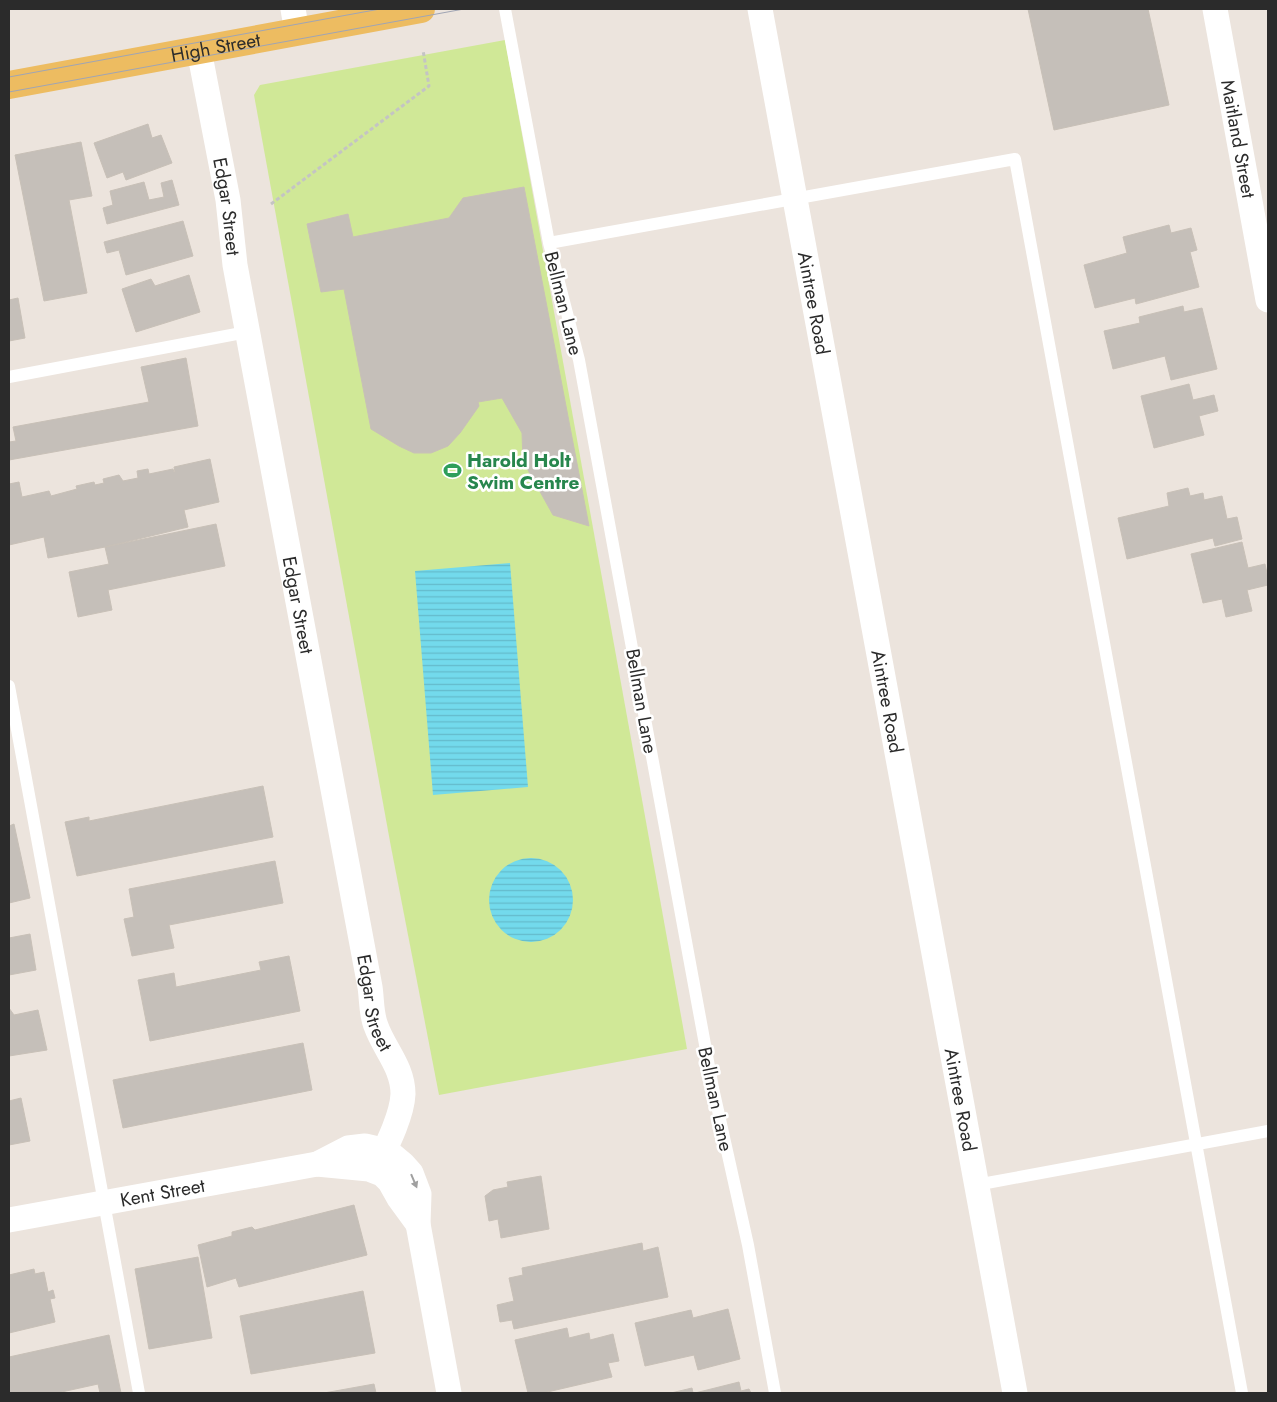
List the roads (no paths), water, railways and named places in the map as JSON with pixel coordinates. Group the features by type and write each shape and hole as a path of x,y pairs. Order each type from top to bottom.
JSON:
{"main road":[{"name":"High Street","path":"9,85 199,50 295,20 421,9"}],"street":[{"name":"Aintree Road","path":"760,9 1015,1393"},
{"name":"Maitland Street","path":"1215,9 1268,300"},
{"name":"Edgar Street","path":"199,50 228,200 235,265 247,332 329,762 375,1023 381,1038 396,1062 402,1084 402,1106 379,1160"},
{"name":"Kent Street","path":"9,1220 317,1164 379,1160"},
{"path":"379,1160 382,1174 390,1182 418,1224 449,1393"}],"lane":[{"name":"Bellman Lane","path":"505,9 549,243 579,360 713,1088 748,1245 775,1393"},
{"path":"549,243 1015,159 1242,1393"},
{"path":"9,377 247,332"},
{"path":"9,686 139,1393"},
{"path":"976,1185 1268,1131"}],"water":[{"path":"510,563 528,787 433,795 415,571"},
{"path":"531,858 547,861 561,870 570,884 573,900 570,916 561,930 547,939 531,942 515,939 501,930 492,916 489,900 492,884 501,870 515,861"}],"tram line":[{"path":"9,77 380,9"},
{"path":"9,92 464,9"}],"place":[{"name":"Harold Holt Swim Centre","path":"453,471"}]}
